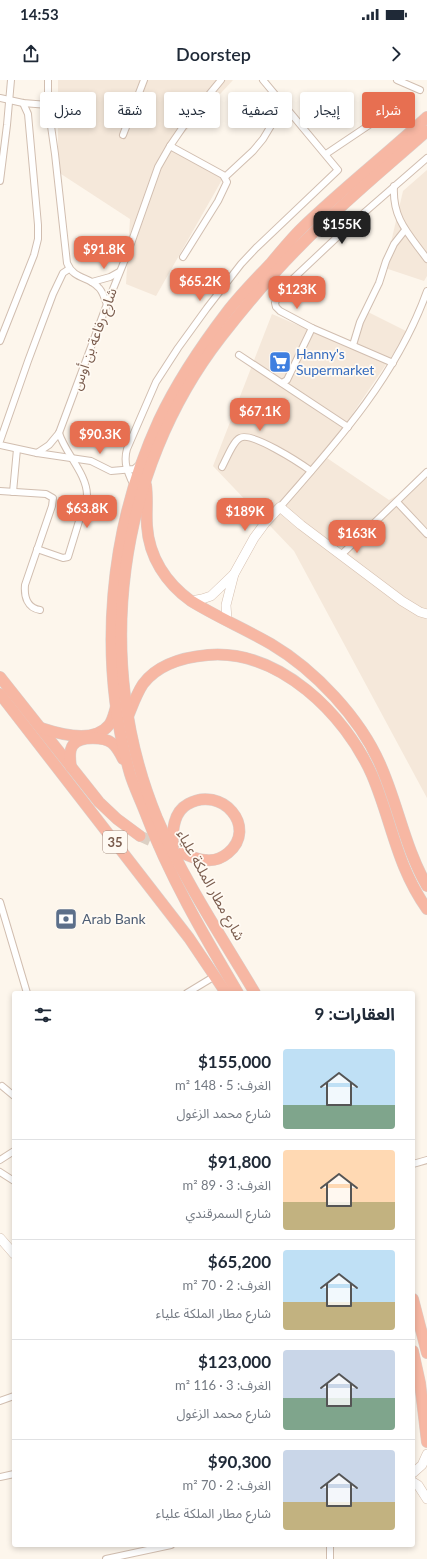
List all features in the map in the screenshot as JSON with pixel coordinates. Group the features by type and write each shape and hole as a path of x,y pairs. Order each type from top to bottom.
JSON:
{"highway":[{"name":"شارع مطار الملكة علياء","path":"237,991 203,934 175,881 154,836 130,774 116,705 112,642 114,592 120,544 134,487 142,462 159,420 176,387 205,341 227,312 301,229 427,117"},
{"name":"شارع مطار الملكة علياء","path":"254,991 156,816 139,764 128,714 122,650 122,595 131,536 138,504 145,483 168,426 197,373 221,337 255,296 302,244 342,206 427,131"},
{"path":"145,483 148,498 147,524 153,553 167,580 180,593 191,601 272,645 290,657 319,682 345,710 364,735 379,762 391,791 412,856 427,886 414,888"},
{"path":"128,714 138,693 149,678 168,665 192,658 220,654 241,658 262,664 296,681 330,712 342,726 361,754 377,787 396,847 414,888 427,909"},
{"name":"35","path":"0,677 105,809 140,836"},
{"name":"35","path":"0,694 189,938 225,991"},
{"path":"41,728 66,735 79,736 99,732 110,724 116,705"},
{"path":"71,767 71,751 72,746 76,742 84,739 102,739 111,742 117,748 130,774"},
{"path":"198,799 213,800 220,802 233,813 239,825 239,832 235,846 226,855 213,860 178,855 173,840 174,826 179,812 185,805 198,799"},
{"path":"415,1307 427,1353"},
{"path":"415,1360 420,1383 427,1442"}],"street":[{"path":"0,181 11,80"},
{"path":"48,80 48,92"},
{"path":"123,136 144,80"},
{"name":"شارع رفاعة بن أوس","path":"37,453 50,445 59,433 107,304 137,229 153,178 170,146 185,124 221,80"},
{"path":"263,80 274,92"},
{"path":"397,80 420,90"},
{"path":"0,98 23,104 40,105"},
{"path":"0,341 34,255 38,239 28,114 23,104"},
{"path":"134,487 126,470 125,456 128,444 150,394 170,360 241,264 338,170 292,114"},
{"path":"51,128 64,247 69,268 77,276 92,282 101,290 107,304"},
{"path":"225,178 258,145 269,128"},
{"path":"326,154 365,128"},
{"path":"170,146 214,169 225,178 227,182 218,201 183,257"},
{"path":"393,363 312,328 277,309 275,303 278,294 350,225 427,158"},
{"path":"394,186 394,200 397,215 427,259"},
{"path":"353,345 360,322 379,283 388,256 394,244 406,230"},
{"path":"0,441 53,294 63,273 69,268"},
{"path":"92,282 110,277 120,271"},
{"path":"227,620 226,605 234,574 254,538 265,523 348,427 373,393 393,363 418,316 427,291"},
{"path":"282,383 286,380 312,328"},
{"path":"239,355 348,427"},
{"path":"37,549 67,558 87,496 87,489 83,479 64,446 59,433"},
{"path":"222,467 235,442 245,436 282,453 311,471"},
{"path":"0,445 71,459 91,461 111,471 134,469 142,462"},
{"path":"13,492 17,449"},
{"path":"341,555 427,472"},
{"path":"0,491 46,494 52,498 52,506 26,580 25,594 30,605 40,610"},
{"path":"397,502 427,534"},
{"path":"280,507 301,525 402,601 420,612 427,614"},
{"path":"191,601 202,600 211,596 234,574"},
{"path":"0,902 26,991"},
{"path":"190,991 215,976"},
{"path":"2,1086 12,1094"},
{"path":"0,1160 12,1152"},
{"path":"415,1163 427,1160"},
{"path":"0,1172 12,1180"},
{"path":"0,1238 12,1252"},
{"path":"0,1401 12,1397"},
{"path":"415,1471 422,1465 427,1454"},
{"path":"0,1477 12,1474"},
{"path":"415,1483 418,1485 427,1499"},
{"path":"131,1547 132,1552"},
{"path":"106,1559 160,1547"},
{"path":"330,1547 330,1559"}],"shaded area":[{"path":"58,80 233,80 220,94 220,92 164,92 164,128 189,128 171,147 223,178 156,296 126,284 130,219 58,172 58,128 96,128 96,92 58,92"},
{"path":"427,170 427,276 424,281 385,268 403,191"},
{"path":"366,311 408,332 324,456 389,500 427,478 427,798 294,551 213,466 272,314 351,348"}],"tunnel":[{"path":"140,836 163,846"}],"place":[{"name":"Hanny's Supermarket","path":"280,362"},
{"name":"Arab Bank","path":"66,919"}]}
